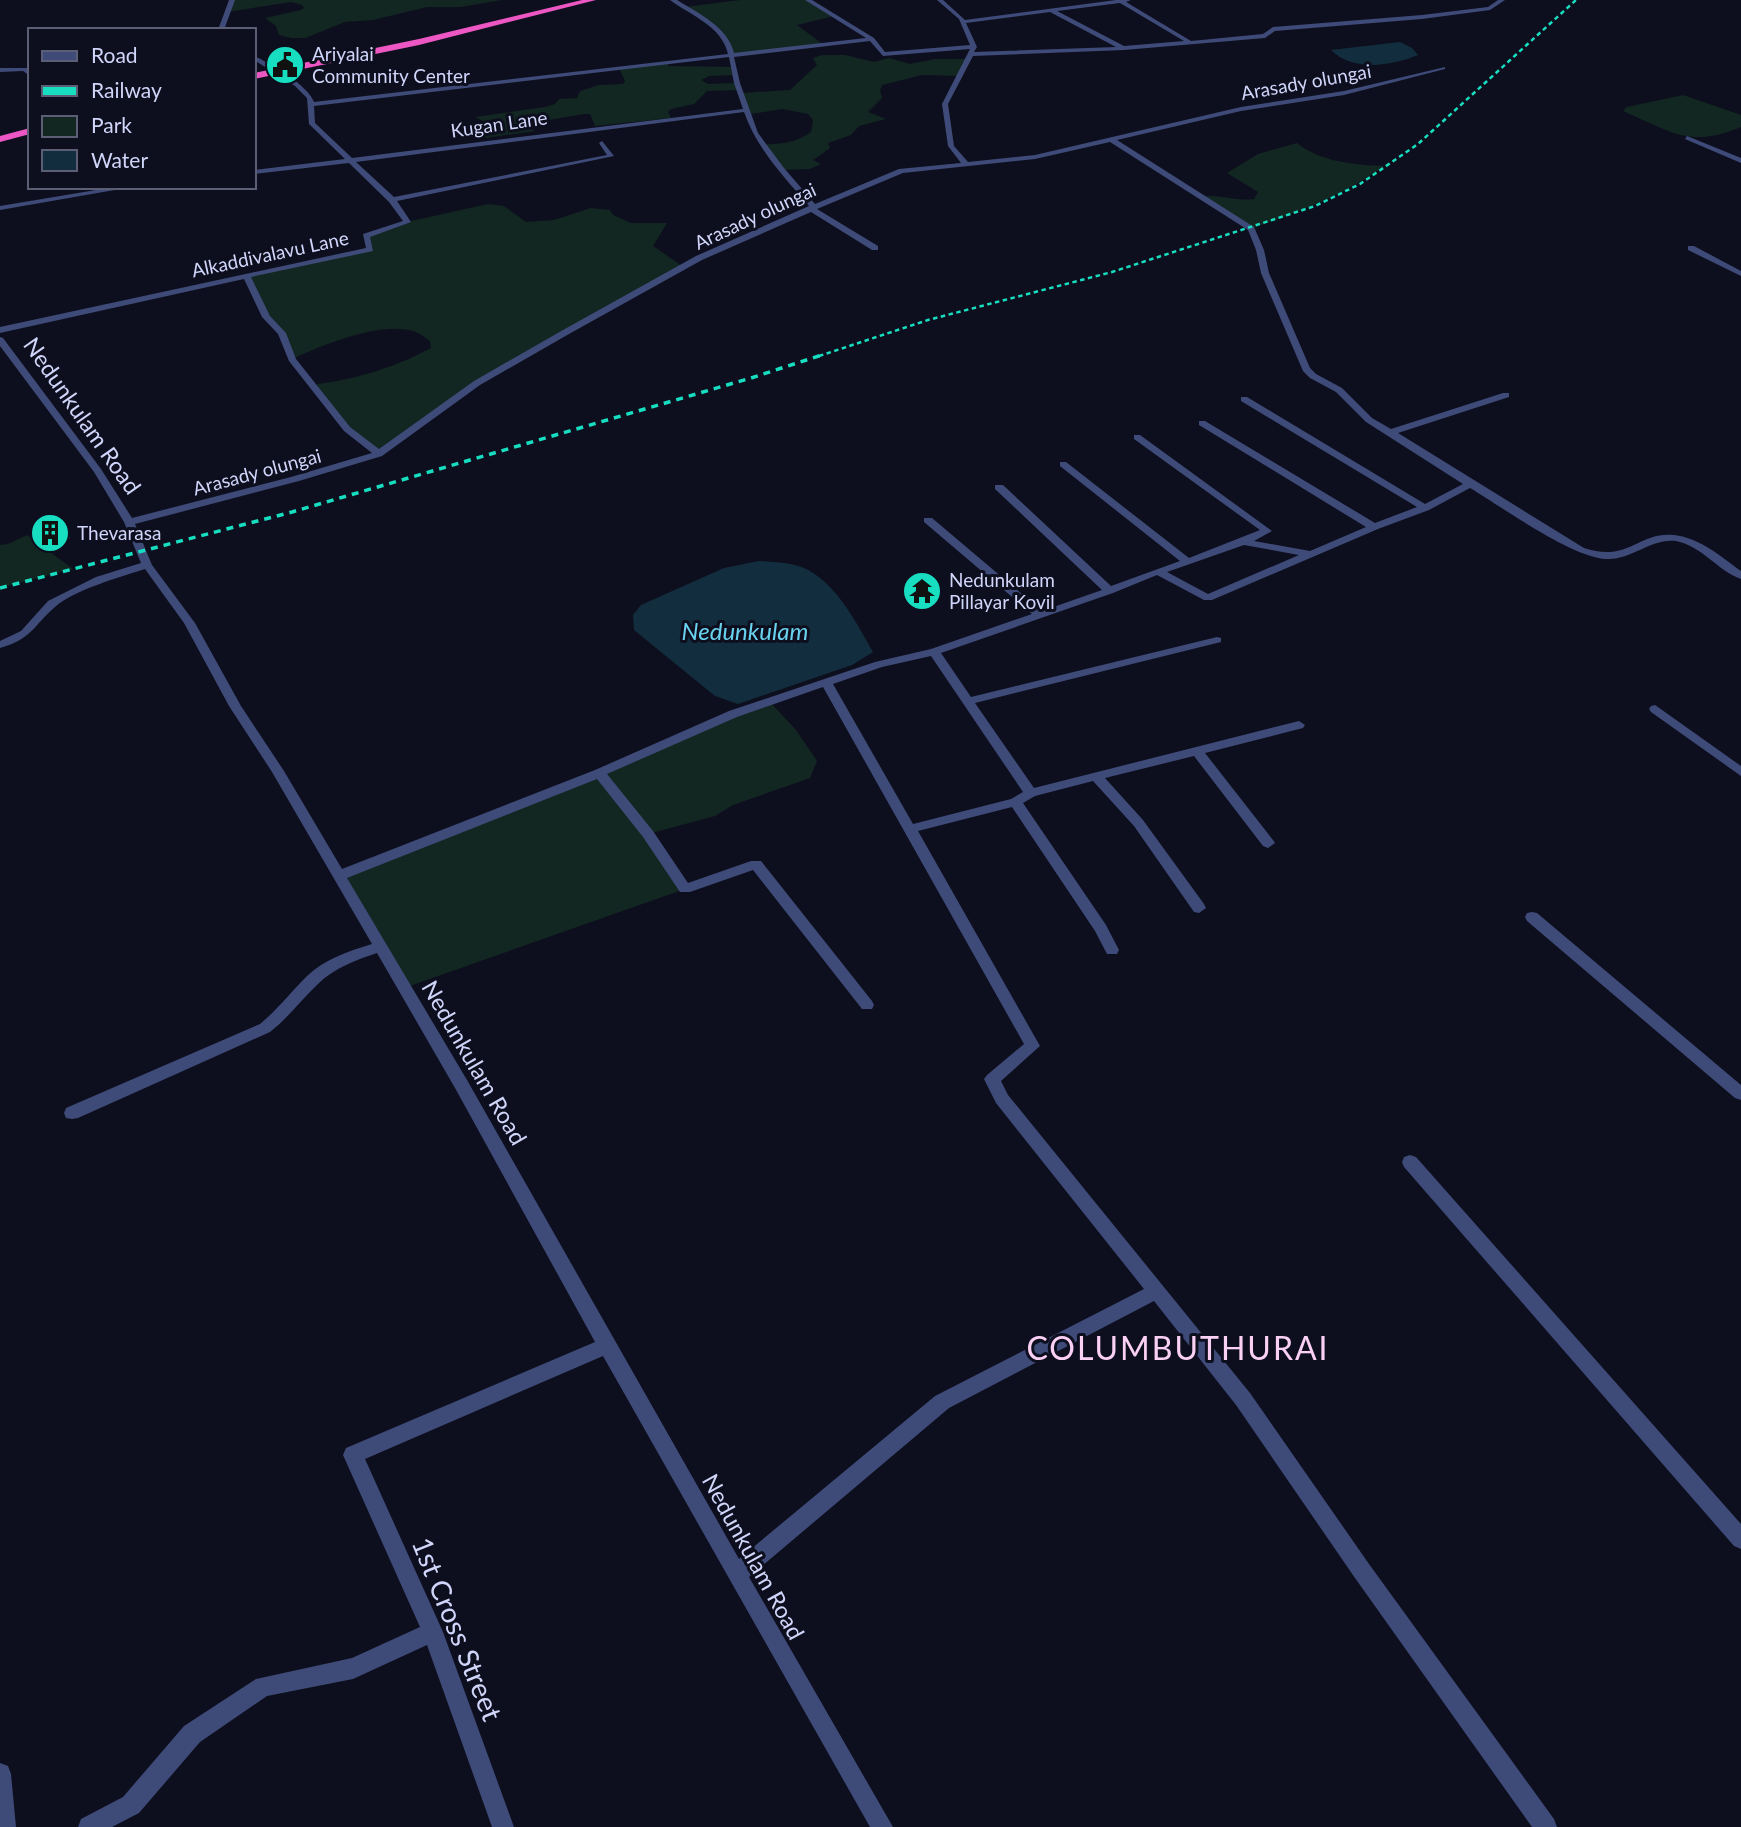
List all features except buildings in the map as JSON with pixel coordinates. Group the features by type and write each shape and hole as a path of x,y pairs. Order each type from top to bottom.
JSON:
{"highway":[{"path":"256,75 419,42 592,0"},
{"path":"0,139 28,132"}],"street":[{"path":"222,28 232,0"},
{"path":"673,0 710,23 729,45 737,83 755,133 780,170 812,207 875,248"},
{"path":"808,0 872,39 883,54 1124,48 1191,43 1265,36 1273,29 1296,26 1421,17 1490,8 1502,0"},
{"path":"940,0 963,22 973,50"},
{"path":"1074,0 1087,6"},
{"path":"963,22 1124,1 1191,43"},
{"path":"1052,11 1124,48"},
{"path":"310,104 872,39"},
{"path":"967,164 951,145 944,104 973,50"},
{"name":"Alkaddivalavu Lane","path":"0,330 370,248 366,236 407,222 392,200 312,124 310,98 297,85 256,59"},
{"name":"Arasady olungai","path":"129,522 271,486 379,454 477,383 699,258 812,207 902,171 1035,158 1241,109 1344,93 1443,68"},
{"path":"0,69 26,69 28,72"},
{"name":"Kugan Lane","path":"256,172 352,161 595,126 748,110"},
{"path":"1687,138 1741,161"},
{"path":"1112,140 1251,229 1260,250 1265,273 1306,369 1313,376 1339,390 1369,420 1540,527 1595,555 1616,556 1664,537 1676,538 1695,543 1741,576"},
{"path":"392,200 611,156 602,143"},
{"path":"0,208 117,189"},
{"path":"1691,248 1741,274"},
{"path":"247,277 266,317 282,333 299,368 347,429 379,454"},
{"name":"Nedunkulam Road","path":"0,340 98,471 129,522 147,565 190,623 235,706 278,771 461,1084 655,1433 882,1827"},
{"path":"1390,432 1506,395"},
{"path":"1244,399 1425,508"},
{"path":"1202,423 1374,527"},
{"path":"340,876 599,773 733,714 879,664 934,652 1109,591 1268,531 1137,437"},
{"path":"1063,464 1188,562"},
{"path":"1158,571 1208,598 1425,508 1470,484"},
{"path":"999,487 1109,591"},
{"path":"928,520 1040,615"},
{"path":"1243,542 1310,554"},
{"path":"0,645 25,633 52,603 100,579 147,565"},
{"path":"969,701 1217,640"},
{"path":"934,652 1031,793"},
{"path":"827,683 1032,1046 992,1079 1002,1099 1243,1399 1362,1571 1546,1827"},
{"path":"1655,709 1741,772"},
{"path":"910,830 1015,802 1031,793 1299,725"},
{"path":"1196,750 1268,843"},
{"path":"599,773 648,834 685,889 756,864 867,1006"},
{"path":"1096,777 1115,793 1145,831 1199,908"},
{"path":"1015,802 1101,929 1112,950"},
{"path":"1532,917 1741,1094"},
{"path":"72,1113 265,1028 285,1012 314,978 345,958 380,947"},
{"path":"1410,1162 1741,1539"},
{"path":"737,1574 942,1402 1155,1292"},
{"name":"1st Cross Street","path":"503,1827 433,1632 353,1455 608,1345"},
{"path":"89,1827 131,1805 192,1734 263,1686 354,1668 433,1632"},
{"path":"0,1774 5,1827"}],"green space":[{"path":"232,0 502,0 461,7 427,7 373,20 345,22 305,38 291,38 279,35 276,26 265,18 301,10 304,8 302,5 291,2 228,12"},
{"path":"740,0 808,0 834,16 797,25 824,45 731,55 725,39 706,21 685,7"},
{"path":"822,55 845,55 874,62 889,58 910,64 935,59 968,59 959,76 922,75 882,85 882,98 868,112 886,119 859,126 851,135 828,143 830,148 813,160 821,164 810,169 781,170 763,144 800,138 811,132 813,120 808,114 783,109 750,114 741,93 790,90 817,65 813,58"},
{"path":"667,63 669,66 732,67 735,75 709,76 701,80 708,84 737,83 740,90 707,91 694,104 671,109 668,112 671,118 595,126 590,114 584,114 531,123 529,127 535,131 485,138 489,124 475,117 545,107 555,104 559,99 577,98 580,91 599,85 623,84 625,81 619,68"},
{"path":"1683,95 1741,115 1741,127 1707,137 1693,137 1667,131 1623,111 1627,107"},
{"path":"1297,143 1327,158 1384,166 1336,195 1251,229 1200,197 1254,199 1258,192 1227,173 1258,154"},
{"path":"488,204 504,206 526,222 554,220 591,208 610,210 613,215 631,223 667,223 653,246 685,268 477,383 379,454 347,429 312,385 343,380 388,367 431,348 430,341 416,332 387,329 353,336 292,359 282,333 266,317 247,277 368,249 366,236 407,222"},
{"path":"27,535 73,569 0,588 0,545"},
{"path":"770,702 796,730 817,761 810,778 733,805 715,816 648,834 685,889 404,988 339,876"}],"water":[{"path":"1400,42 1412,48 1418,55 1373,65 1350,62 1331,50"},
{"name":"Nedunkulam","path":"759,561 797,565 819,577 846,606 873,652 852,665 738,704 715,696 634,630 633,615 641,605 724,568"}],"railway":[{"path":"819,356 928,320 1112,272 1315,206 1360,184 1418,144 1576,0"},
{"path":"0,588 292,512 825,354"}],"place":[{"name":"Ariyalai Community Center","path":"285,65"},
{"name":"Thevarasa","path":"50,533"},
{"name":"Nedunkulam Pillayar Kovil","path":"922,591"}],"district":[{"name":"COLUMBUTHURAI","path":"1178,1349"}]}
